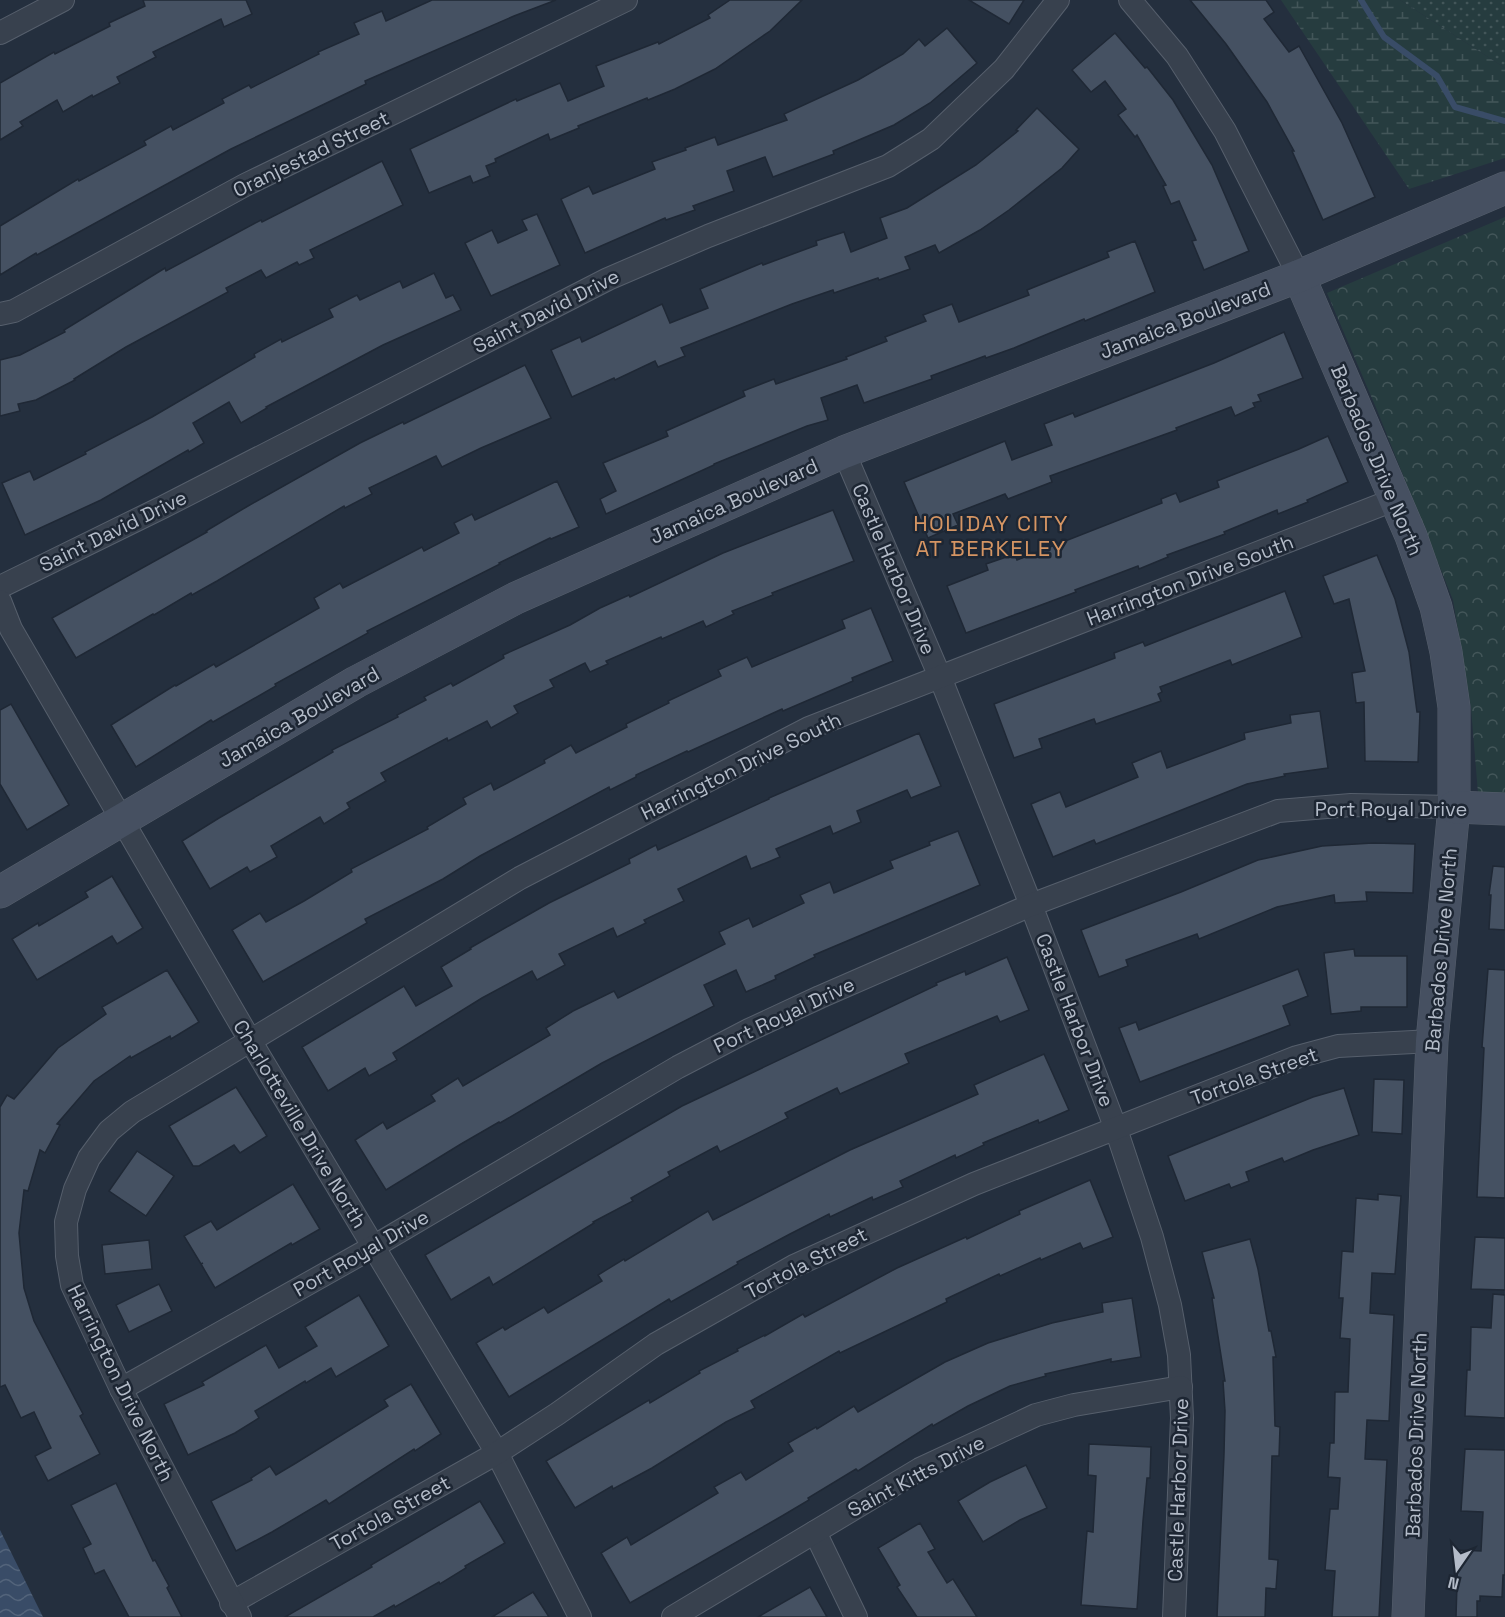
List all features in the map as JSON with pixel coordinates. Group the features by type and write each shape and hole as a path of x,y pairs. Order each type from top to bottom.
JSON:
{"street":[{"path":"0,33 63,0"},
{"name":"Oranjestad Street","path":"0,314 14,310 245,186 626,0"},
{"name":"Saint David Drive","path":"0,587 163,507 608,279 708,236 888,166 931,139 1004,69 1058,0"},
{"path":"1130,0 1177,56 1225,131 1299,276"},
{"name":"Jamaica Boulevard","path":"0,892 356,682 516,597 844,452 1299,276 1505,188"},
{"name":"Barbados Drive North","path":"1299,276 1396,499 1436,607 1446,652 1454,707 1454,807 1432,1041 1408,1617"},
{"name":"Castle Harbor Drive","path":"844,452 940,677 1031,905 1116,1129 1152,1237 1170,1305 1179,1355 1181,1387 1182,1418 1174,1617"},
{"name":"Harrington Drive South","path":"251,1042 520,878 809,728 1396,499"},
{"name":"Charlotteville Drive North","path":"0,601 11,629 121,821 497,1453 580,1617"},
{"name":"Port Royal Drive","path":"121,1389 374,1247 648,1084 718,1046 820,997 1031,905 1278,811 1351,805 1505,809"},
{"name":"Tortola Street","path":"235,1610 497,1453 656,1344 794,1266 974,1184 1297,1057 1338,1046 1432,1041"},
{"name":"Harrington Drive North","path":"235,1610 121,1389 72,1285 67,1256 66,1222 75,1188 88,1158 109,1131 132,1112 251,1042"},
{"name":"Saint Kitts Drive","path":"673,1617 920,1469 1036,1415 1074,1405 1181,1387"},
{"path":"815,1532 856,1617"}],"green space":[{"path":"1281,0 1400,0 1505,68 1505,158 1409,189"},
{"path":"1400,0 1505,0 1505,68"},
{"path":"1505,217 1505,795 1478,793 1471,708 1453,600 1377,410 1327,293"}],"water":[{"path":"0,1530 43,1617 0,1617"}],"building":[{"path":"143,0 246,0 252,14 224,27 221,19 153,52 156,57 117,77 120,83 93,97 92,95 63,112 57,100 20,122 23,126 0,140 0,83 54,52 55,54 110,26 109,23 145,6"},
{"path":"432,0 556,0 365,81 366,84 231,149 37,255 36,253 0,275 0,226 78,179 79,181 146,145 144,141 171,126 173,130 224,103 222,99 249,85 251,88 319,54 318,52 359,34 354,23 382,11 386,21"},
{"path":"730,0 802,0 770,31 715,69 675,89 578,126 579,128 550,140 548,134 495,159 496,162 486,166 490,176 473,183 470,176 429,193 410,149 516,99 517,101 560,83 568,101 604,86 596,66 658,42 659,44 710,18 708,15"},
{"path":"969,0 1024,0 1009,24"},
{"path":"1190,0 1266,0 1274,12 1264,19 1289,52 1299,46 1342,123 1375,197 1323,220 1292,151 1294,151 1267,102 1226,44"},
{"path":"947,28 977,63 930,103 894,125 833,151 834,154 773,177 765,157 727,171 734,191 693,206 695,210 666,220 665,218 585,253 561,199 589,186 593,194 655,169 652,162 715,137 718,145 787,120 784,114 858,80 903,54 919,39 925,46"},
{"path":"1115,33 1145,68 1147,67 1173,100 1212,165 1249,251 1204,270 1192,241 1196,240 1179,201 1171,204 1163,186 1166,185 1137,135 1135,137 1118,115 1126,109 1105,81 1091,92 1072,70"},
{"path":"1037,108 1079,149 1062,168 980,230 939,253 935,245 905,257 910,269 792,304 681,348 685,356 658,367 655,361 572,397 551,350 580,337 582,342 662,304 670,323 708,308 700,289 762,263 763,265 817,245 816,241 844,232 851,252 887,238 880,218 907,208 976,165 1018,131 1016,130"},
{"path":"382,161 403,205 310,250 314,258 299,265 297,262 266,278 261,270 226,288 228,292 126,347 75,380 36,400 18,404 20,411 0,416 0,360 20,355 65,332 64,330 165,268 166,271 261,220 262,222"},
{"path":"537,214 560,265 491,296 465,243 492,230 498,243 527,230 522,220"},
{"path":"1135,241 1155,292 1085,321 1084,319 1014,348 986,358 985,356 931,376 932,379 864,403 857,385 821,398 828,420 807,426 714,464 606,514 600,499 616,491 603,463 668,436 666,431 745,396 743,391 774,379 776,384 847,359 846,357 887,341 885,337 926,321 923,315 952,304 959,322 1029,295 1027,290 1109,257 1107,252"},
{"path":"434,273 446,298 453,295 461,310 383,345 266,407 241,423 229,402 193,423 204,443 101,500 25,535 2,483 30,471 34,480 86,454 85,452 152,417 255,357 254,354 281,339 282,342 333,317 329,309 357,295 360,300 400,281 403,288"},
{"path":"1284,332 1303,378 1258,395 1261,401 1253,403 1255,407 1235,416 1231,407 1176,428 1177,430 1050,476 1052,482 1008,499 1005,494 953,514 958,525 928,538 904,482 1005,441 1012,460 1052,445 1044,424 1073,413 1075,417 1214,363"},
{"path":"525,365 551,418 442,467 436,456 369,488 372,494 345,508 344,506 217,581 192,595 191,593 76,658 52,618 360,443"},
{"path":"1328,436 1348,482 1307,500 1308,502 1278,514 1277,510 1224,532 1225,534 1167,555 1168,557 1139,569 1138,566 966,633 947,586 988,570 986,564 1015,554 1017,560 1162,503 1161,499 1176,493 1180,502 1219,487 1217,481"},
{"path":"557,481 579,527 550,538 499,563 367,631 368,633 275,684 276,686 213,722 211,720 136,767 111,725 175,685 214,664 216,667 319,608 314,598 340,583 343,588 422,547 424,551 459,533 454,523 472,514 475,520"},
{"path":"833,510 854,561 772,593 773,595 732,611 734,614 706,627 703,621 606,661 608,664 590,672 585,663 550,680 554,687 514,706 518,713 491,728 487,721 448,741 447,738 381,773 386,781 347,803 350,808 324,824 320,817 271,846 277,857 250,872 247,867 210,889 182,841 333,752 332,750 398,717 397,715 426,700 424,697 451,683 453,686 504,658 503,655 570,625 600,608 629,595 630,597 723,553"},
{"path":"1377,555 1395,599 1409,652 1417,712 1420,712 1418,762 1365,761 1364,702 1356,703 1352,673 1365,671 1349,599 1334,604 1323,576"},
{"path":"1285,591 1302,637 1232,665 1230,660 1160,687 1162,692 1158,694 1161,701 1096,724 1094,719 1039,739 1042,748 1014,758 994,704 1115,658 1114,653 1143,642 1145,646"},
{"path":"871,608 893,661 852,678 853,681 687,751 610,790 609,787 480,856 443,879 365,919 367,923 263,982 232,930 260,913 266,922 304,901 352,872 351,869 428,829 427,827 466,804 463,798 491,783 494,790 545,763 544,760 571,745 576,753 627,727 626,724 669,703 668,701 721,676 718,670 747,657 752,667 845,628 842,620"},
{"path":"11,704 69,805 27,830 0,784 0,710"},
{"path":"1320,711 1328,768 1284,774 1285,776 1247,784 1096,844 1094,840 1053,857 1031,804 1060,792 1066,807 1138,777 1132,763 1161,751 1167,768 1245,739 1244,733 1291,723 1290,715"},
{"path":"919,733 941,786 911,798 907,790 857,811 861,822 833,834 830,826 776,849 780,857 751,869 746,856 678,889 684,901 644,920 646,923 617,937 613,928 559,954 565,965 537,980 532,971 482,998 393,1053 397,1060 369,1076 365,1068 328,1091 302,1047 404,986 416,1006 452,986 441,967 549,903 630,863 629,859 656,845 658,850 769,798"},
{"path":"958,831 980,885 814,955 815,957 775,976 776,979 746,992 736,970 704,985 714,1006 602,1063 386,1190 355,1140 383,1122 387,1129 435,1101 431,1095 458,1078 463,1086 550,1035 546,1028 573,1011 614,991 618,998 725,944 719,932 749,918 753,927 804,903 800,895 830,882 834,893 893,868 890,861"},
{"path":"1373,843 1415,844 1413,893 1366,892 1367,901 1335,903 1334,895 1277,907 1199,939 1197,934 1126,960 1128,966 1099,977 1081,930 1258,860 1322,846"},
{"path":"1493,866 1505,867 1505,930 1489,929 1491,895 1489,895"},
{"path":"112,876 143,928 117,944 112,936 37,980 12,939 88,897 85,892"},
{"path":"1354,949 1355,956 1407,956 1407,1007 1361,1007 1361,1011 1331,1014 1324,953"},
{"path":"1007,957 1029,1010 1000,1022 997,1016 905,1054 909,1063 840,1094 837,1088 785,1113 788,1118 720,1152 717,1146 668,1172 670,1176 631,1198 633,1201 593,1222 493,1285 489,1277 451,1300 425,1255 682,1106 937,985 936,983 965,971 966,975"},
{"path":"1298,969 1308,996 1283,1006 1290,1025 1140,1082 1119,1028 1136,1022 1139,1030"},
{"path":"1488,969 1505,970 1505,1198 1477,1197 1484,1048 1482,1047"},
{"path":"167,970 199,1022 171,1039 170,1036 131,1058 130,1056 94,1081 57,1124 60,1125 45,1153 40,1150 28,1191 24,1190 19,1233 24,1288 34,1321 83,1414 80,1416 100,1454 48,1481 35,1456 51,1448 34,1412 21,1418 5,1385 0,1387 0,1107 7,1095 14,1099 58,1048 106,1014 102,1007"},
{"path":"1044,1054 1069,1110 983,1143 984,1145 956,1158 955,1155 900,1181 903,1187 873,1200 872,1197 830,1217 829,1214 737,1262 738,1264 671,1302 669,1299 509,1397 476,1343 503,1327 505,1330 544,1307 548,1313 602,1281 598,1275 708,1211 713,1220 850,1150 978,1094 974,1085"},
{"path":"1374,1079 1404,1080 1402,1134 1372,1132"},
{"path":"236,1087 267,1136 240,1153 234,1145 199,1166 193,1166 169,1126"},
{"path":"1344,1088 1359,1135 1284,1162 1282,1158 1246,1172 1249,1181 1231,1188 1229,1184 1185,1201 1168,1156 1313,1097"},
{"path":"137,1151 174,1176 146,1216 109,1191"},
{"path":"1090,1180 1113,1237 1083,1249 1080,1243 1000,1276 999,1274 946,1299 947,1302 840,1353 839,1351 751,1401 755,1408 726,1422 652,1468 613,1489 612,1486 575,1508 546,1461 649,1400 650,1403 700,1373 699,1371 738,1351 737,1349 803,1314 805,1317 897,1268 966,1237 967,1239 1020,1214 1019,1211"},
{"path":"293,1184 320,1229 292,1245 291,1243 215,1288 184,1236 211,1221 217,1230"},
{"path":"1378,1194 1401,1196 1395,1274 1372,1273 1370,1313 1394,1315 1389,1421 1367,1420 1365,1459 1387,1460 1379,1617 1332,1617 1335,1571 1325,1570 1330,1509 1338,1509 1340,1478 1328,1477 1330,1443 1334,1443 1335,1392 1348,1392 1350,1339 1340,1338 1343,1298 1339,1298 1342,1251 1353,1252 1356,1198 1378,1200"},
{"path":"1475,1237 1505,1238 1505,1290 1471,1289"},
{"path":"1250,1239 1276,1357 1273,1357 1275,1426 1280,1427 1279,1456 1272,1456 1269,1559 1278,1560 1276,1589 1266,1588 1265,1617 1217,1617 1224,1454 1223,1381 1225,1381 1212,1298 1214,1298 1202,1252"},
{"path":"149,1240 152,1269 105,1274 102,1245"},
{"path":"159,1284 172,1311 129,1332 116,1305"},
{"path":"1493,1294 1505,1295 1505,1418 1465,1416 1467,1370 1470,1370 1471,1327 1491,1328"},
{"path":"359,1295 389,1346 336,1377 331,1368 306,1383 305,1381 255,1411 259,1418 235,1433 188,1455 164,1404 204,1385 202,1382 266,1345 279,1368 317,1346 305,1327"},
{"path":"1132,1298 1141,1357 1111,1362 1111,1359 1045,1374 1046,1376 1010,1386 968,1406 933,1426 932,1424 858,1471 856,1469 808,1498 809,1500 630,1603 601,1553 627,1537 631,1545 718,1493 714,1487 741,1472 746,1480 793,1451 788,1443 816,1427 817,1429 854,1406 858,1412 945,1362 988,1343 1052,1323 1103,1312 1102,1303"},
{"path":"411,1384 441,1434 329,1504 326,1500 236,1551 211,1501 252,1480 251,1478 270,1466 276,1475 388,1406 384,1400"},
{"path":"1089,1444 1151,1447 1137,1609 1081,1605 1087,1531 1093,1532 1096,1476 1088,1475"},
{"path":"1465,1449 1505,1450 1505,1575 1503,1575 1502,1597 1480,1596 1480,1601 1477,1601 1477,1617 1456,1617 1458,1550 1481,1551 1483,1512 1461,1511"},
{"path":"1026,1465 1047,1508 1020,1520 983,1542 958,1501 990,1482"},
{"path":"116,1483 153,1561 155,1560 169,1586 167,1588 182,1617 129,1617 104,1570 95,1574 83,1548 91,1544 71,1505"},
{"path":"480,1501 505,1543 465,1566 466,1568 440,1584 439,1582 373,1617 285,1617 372,1567 371,1565"},
{"path":"920,1523 935,1549 928,1552 947,1583 953,1579 977,1617 917,1617 897,1587 900,1585 878,1548"},
{"path":"810,1587 827,1617 758,1617"},
{"path":"533,1592 549,1617 492,1617"}],"waterway":[{"path":"1361,0 1384,37 1437,76 1455,107 1505,121"}],"district":[{"name":"HOLIDAY CITY AT BERKELEY","path":"991,536"}]}
